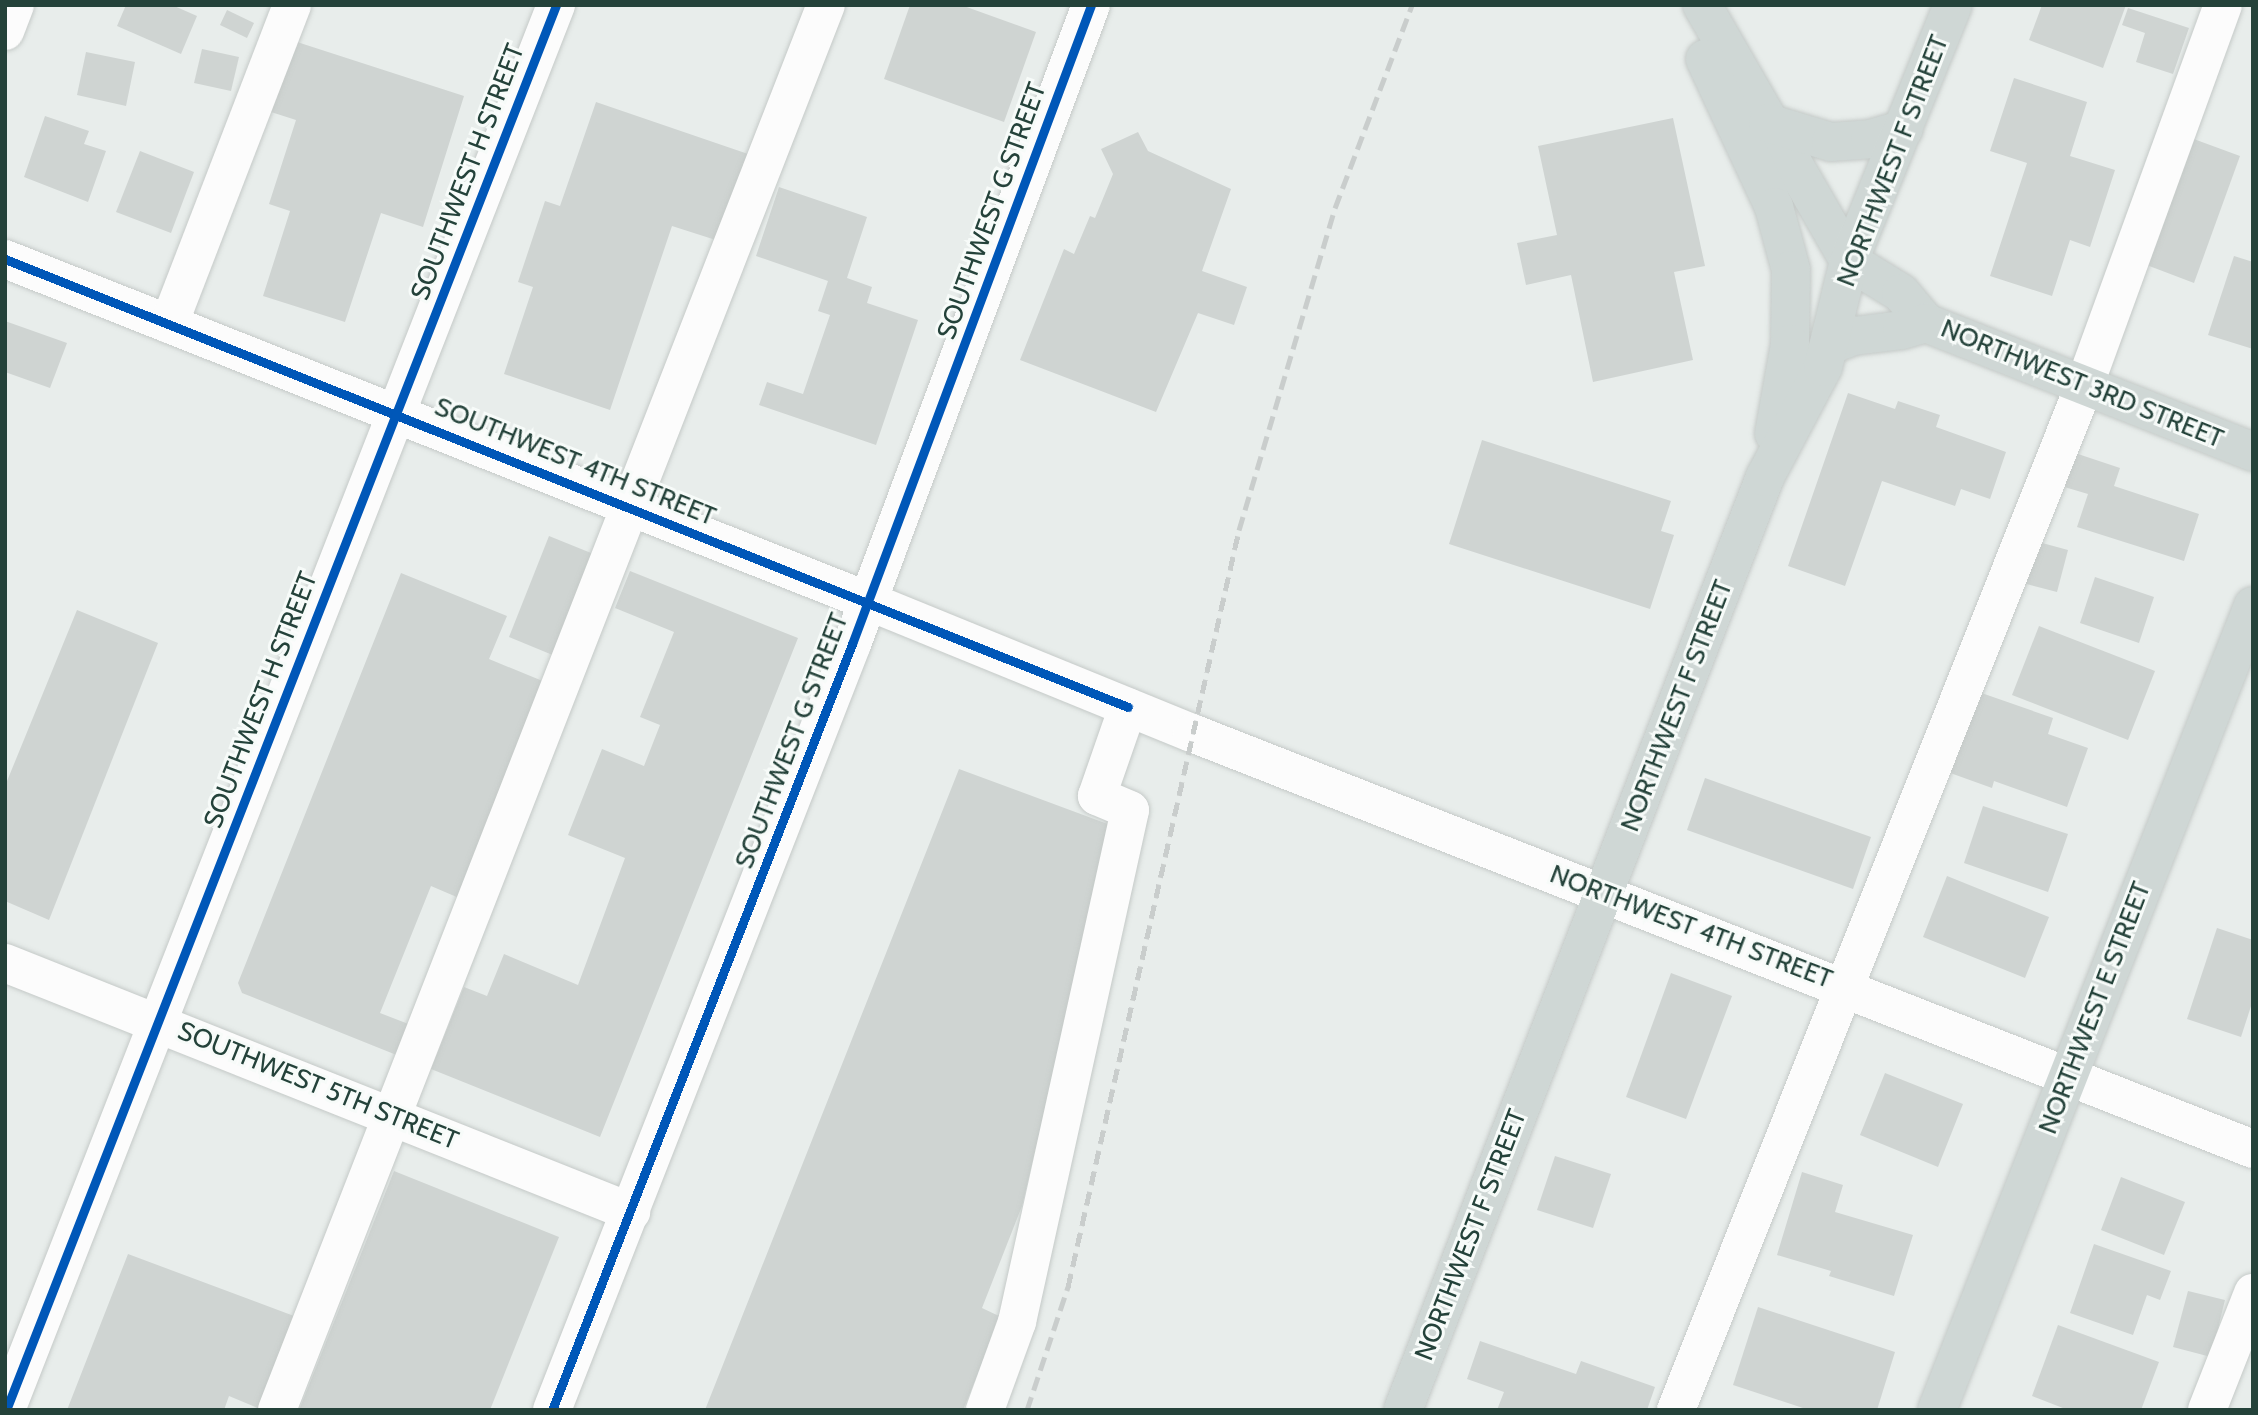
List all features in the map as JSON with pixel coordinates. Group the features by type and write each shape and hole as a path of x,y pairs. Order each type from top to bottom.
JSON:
{"main road":[{"path":"1682,5 1774,207 1791,270 1790,344 1765,477"},
{"name":"NORTHWEST 3RD STREET","path":"1702,5 1849,261 1901,293 1926,323 2253,452"},
{"name":"NORTHWEST F STREET","path":"1403,1410 1765,477 1814,386 1830,345 1849,261 1953,5"},
{"path":"1768,123 1831,142 1870,139 1904,129"},
{"path":"1830,345 1854,336 1902,330 1926,323"},
{"name":"NORTHWEST E STREET","path":"1937,1410 2253,606"}],"street":[{"path":"5,31 15,5"},
{"path":"169,324 292,5"},
{"name":"SOUTHWEST H STREET","path":"6,1410 556,5"},
{"path":"277,1410 826,5"},
{"name":"SOUTHWEST G STREET","path":"552,1410 869,601 1091,5"},
{"path":"1675,1410 2085,384 2224,5"},
{"name":"SOUTHWEST 4TH STREET","path":"5,259 869,601 1128,707"},
{"path":"985,1410 1017,1322 1130,810 1097,796 1128,707"},
{"name":"NORTHWEST 4TH STREET","path":"1128,707 2253,1149"},
{"name":"SOUTHWEST 5TH STREET","path":"5,963 391,1114 631,1212"},
{"path":"2207,1410 2253,1293"}],"building":[{"path":"126,5 172,5 197,16 181,54 117,26"},
{"path":"910,5 961,5 1036,32 1004,122 884,79"},
{"path":"2042,5 2126,5 2103,68 2029,40"},
{"path":"2128,8 2189,28 2173,74 2136,62 2145,33 2122,25"},
{"path":"227,10 254,23 247,38 220,25"},
{"path":"294,41 464,96 423,227 381,213 345,322 263,296 290,211 269,204 296,120 271,112"},
{"path":"202,49 239,57 231,91 194,83"},
{"path":"86,52 135,62 126,106 77,95"},
{"path":"2014,78 2087,102 2070,156 2115,170 2090,247 2070,240 2052,296 1990,276 2027,163 1990,151"},
{"path":"596,102 751,155 722,242 672,226 610,410 504,374 533,287 518,282 545,201 560,206"},
{"path":"45,116 89,131 84,144 106,151 88,202 24,177"},
{"path":"1673,118 1705,266 1674,272 1693,360 1593,382 1571,275 1526,285 1517,243 1557,235 1538,146"},
{"path":"1138,132 1148,151 1231,189 1202,271 1247,287 1234,325 1198,313 1156,412 1020,360 1064,249 1074,254 1090,216 1095,218 1113,174 1101,149"},
{"path":"2191,138 2240,156 2194,283 2144,264"},
{"path":"140,151 194,172 171,233 116,212"},
{"path":"779,187 867,217 847,278 872,287 867,303 918,320 876,445 759,405 767,382 803,394 830,315 818,311 828,281 756,256"},
{"path":"2234,256 2253,262 2253,349 2208,335"},
{"path":"5,321 67,343 50,388 5,372"},
{"path":"1848,393 1895,409 1898,401 1940,415 1936,427 2006,452 1990,499 1961,489 1955,506 1882,481 1845,586 1788,566"},
{"path":"1482,440 1671,501 1661,531 1674,535 1650,609 1449,544"},
{"path":"2063,449 2120,468 2114,486 2199,514 2184,561 2077,527 2088,494 2051,483"},
{"path":"549,536 596,555 555,656 509,637"},
{"path":"2031,540 2068,550 2057,592 2019,582"},
{"path":"630,571 798,638 600,1137 431,1069 464,987 487,996 504,954 578,985 625,858 568,835 602,749 644,766 660,725 640,717 674,632 615,608"},
{"path":"401,573 507,616 489,659 545,682 459,898 431,886 380,1013 411,1025 399,1056 242,993 238,983"},
{"path":"2095,577 2154,597 2139,643 2080,623"},
{"path":"77,610 158,643 49,920 5,901 5,786"},
{"path":"2039,626 2155,671 2128,740 2012,695"},
{"path":"1970,689 2053,718 2048,734 2088,748 2067,807 1994,781 1992,788 1942,770"},
{"path":"959,769 1113,826 1022,1206 982,1308 1001,1317 963,1410 705,1410"},
{"path":"1705,778 1871,837 1853,889 1687,830"},
{"path":"1983,806 2068,834 2048,892 1964,863"},
{"path":"1947,876 2049,917 2025,978 1923,937"},
{"path":"2217,928 2253,940 2253,1000 2241,1037 2187,1019"},
{"path":"1671,973 1732,996 1686,1119 1626,1097"},
{"path":"1885,1073 1963,1104 1938,1167 1860,1135"},
{"path":"1555,1156 1611,1174 1593,1228 1537,1210"},
{"path":"394,1171 559,1237 490,1410 299,1410"},
{"path":"1802,1172 1843,1185 1835,1212 1913,1235 1894,1296 1829,1276 1831,1271 1777,1255"},
{"path":"2121,1177 2185,1202 2164,1255 2101,1230"},
{"path":"2094,1244 2171,1271 2160,1300 2147,1295 2133,1335 2070,1313"},
{"path":"128,1254 294,1316 258,1408 229,1396 224,1410 67,1410"},
{"path":"2188,1291 2225,1300 2211,1357 2173,1347"},
{"path":"1758,1307 1895,1352 1877,1410 1809,1410 1733,1385"},
{"path":"2058,1325 2159,1362 2141,1410 2068,1410 2032,1396"},
{"path":"1480,1341 1576,1374 1581,1361 1655,1387 1647,1410 1497,1410 1504,1392 1467,1379"}],"railway":[{"path":"1027,1410 1068,1287 1239,530 1335,208 1412,5"}],"cycle path":[{"path":"6,1410 556,5"},
{"path":"552,1410 852,644 1091,5"},
{"path":"5,259 1128,707"}]}
